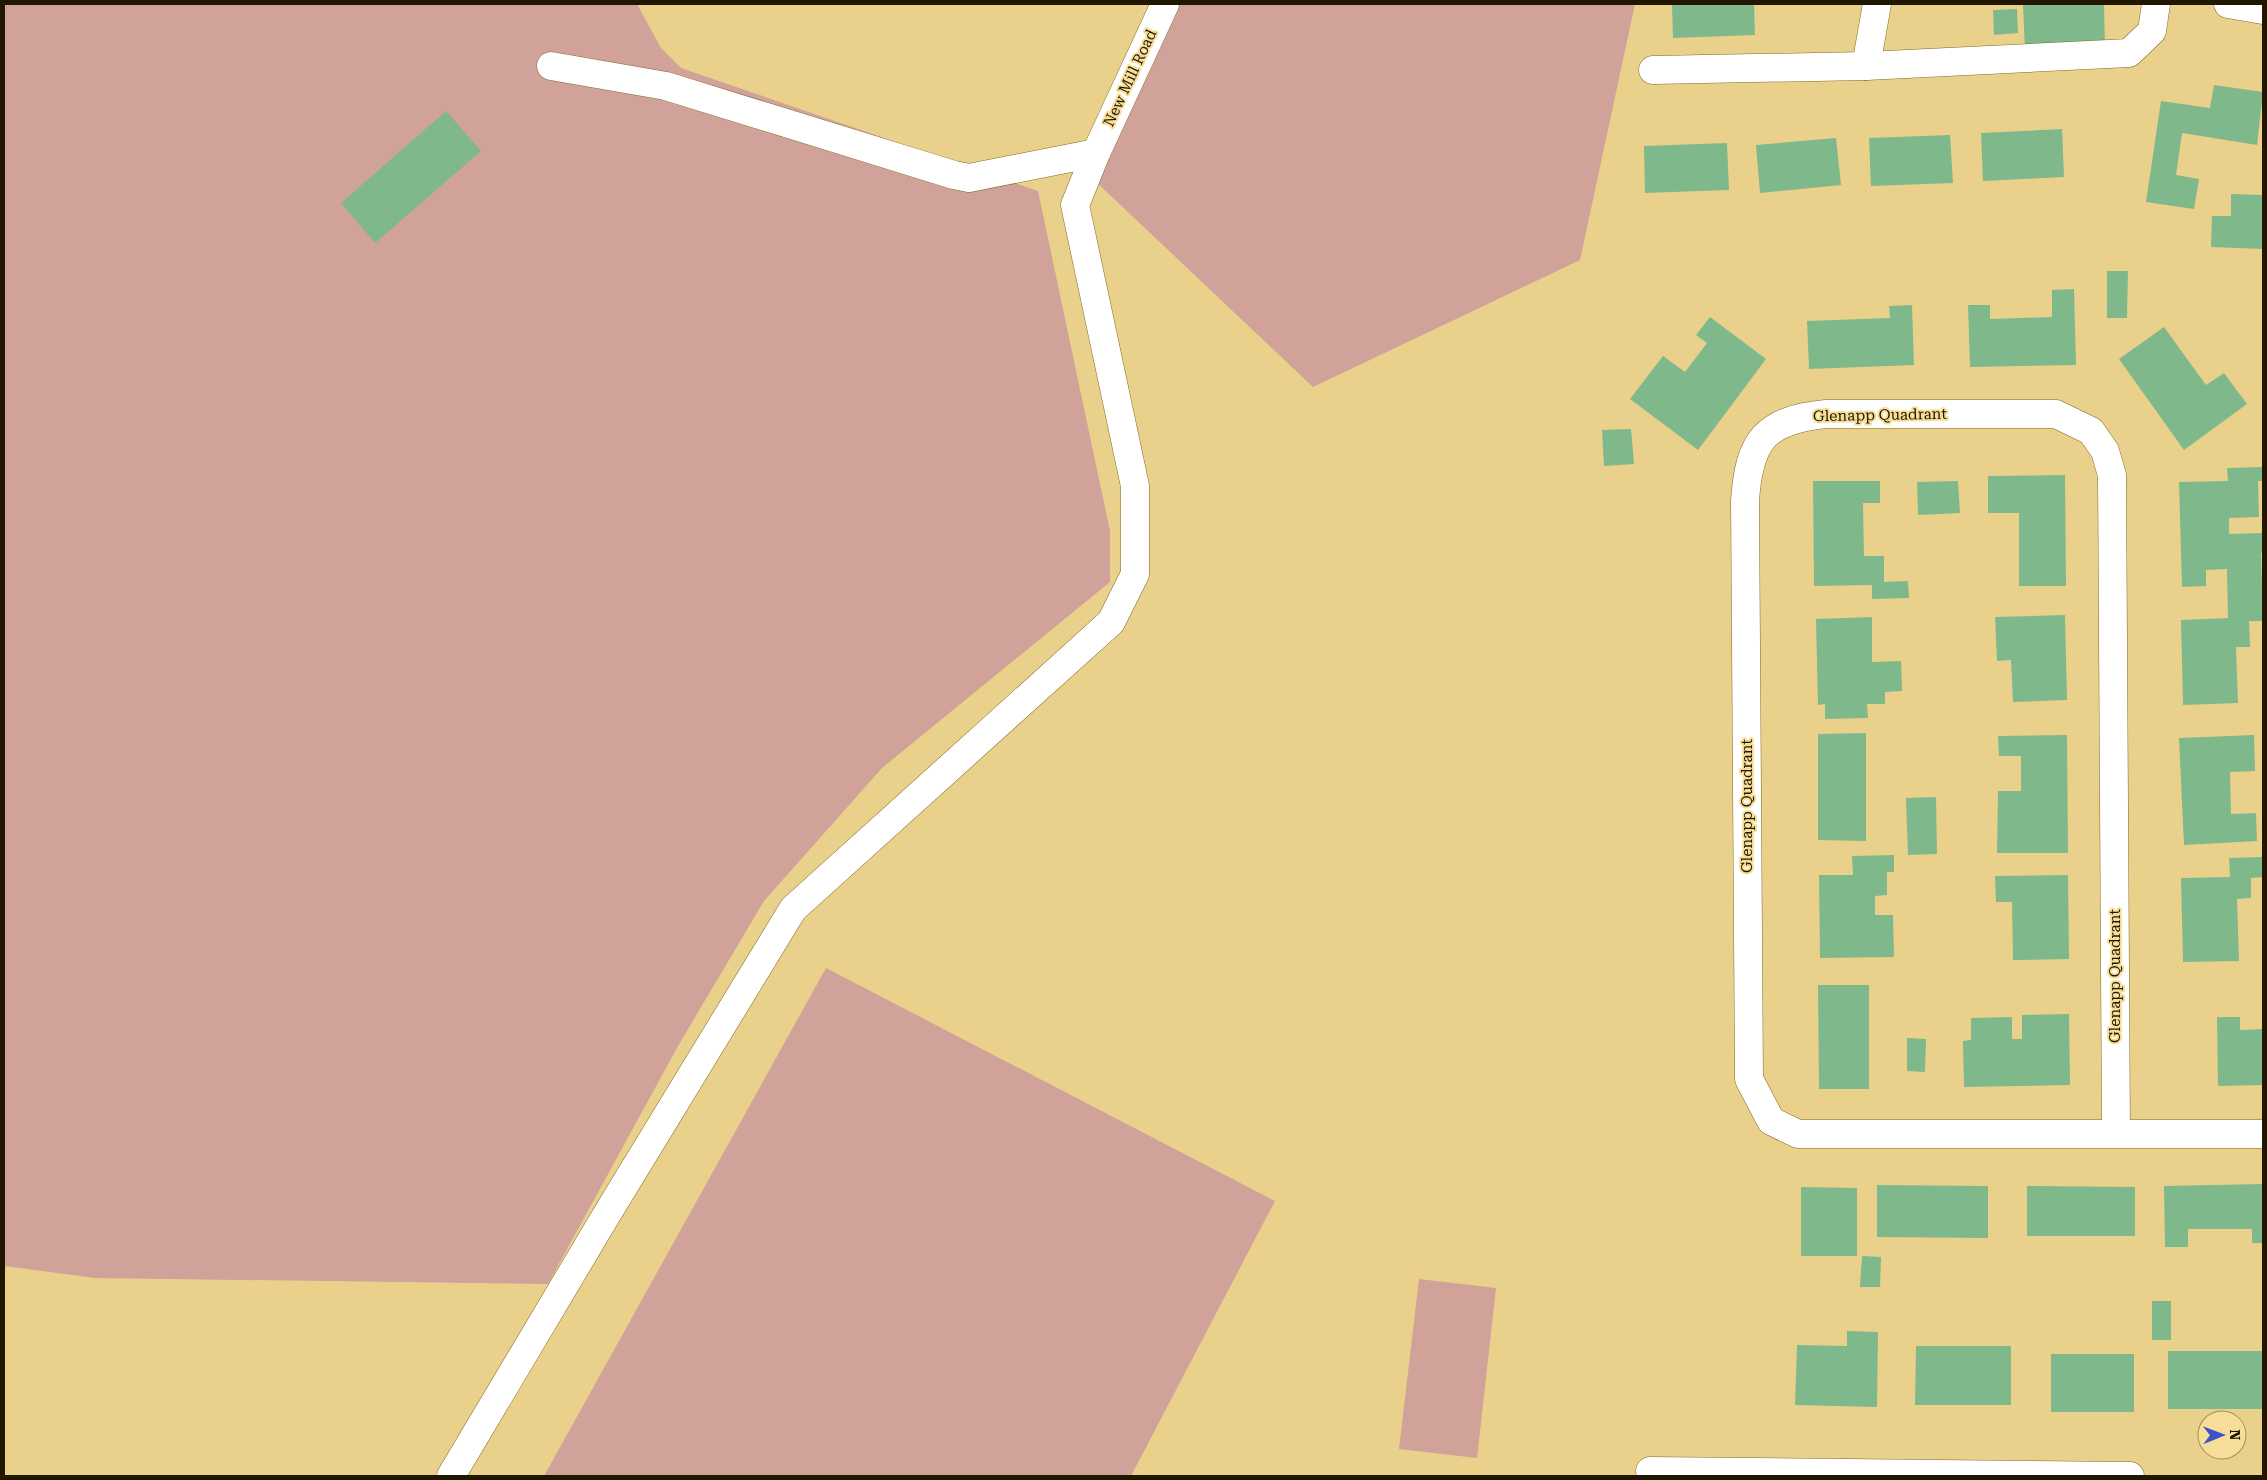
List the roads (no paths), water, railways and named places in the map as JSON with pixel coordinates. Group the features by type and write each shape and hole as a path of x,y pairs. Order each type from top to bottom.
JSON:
{"street":[{"name":"New Mill Road","path":"451,1476 607,1214 793,909 1110,622 1135,574 1135,486 1075,204 1096,153 1165,4"},
{"path":"1866,66 1877,4"},
{"path":"1653,70 1866,66 2129,53 2152,31 2156,4"},
{"path":"2228,4 2263,10"},
{"path":"551,66 666,86 969,178 1096,153"},
{"name":"Glenapp Quadrant","path":"2116,1134 2112,475 2105,451 2091,431 2056,414 1826,414 1802,416 1771,428 1754,452 1747,477 1745,501 1749,1079 1771,1121 1798,1134 2116,1134 2263,1134"},
{"path":"1650,1471 2130,1476"}]}
